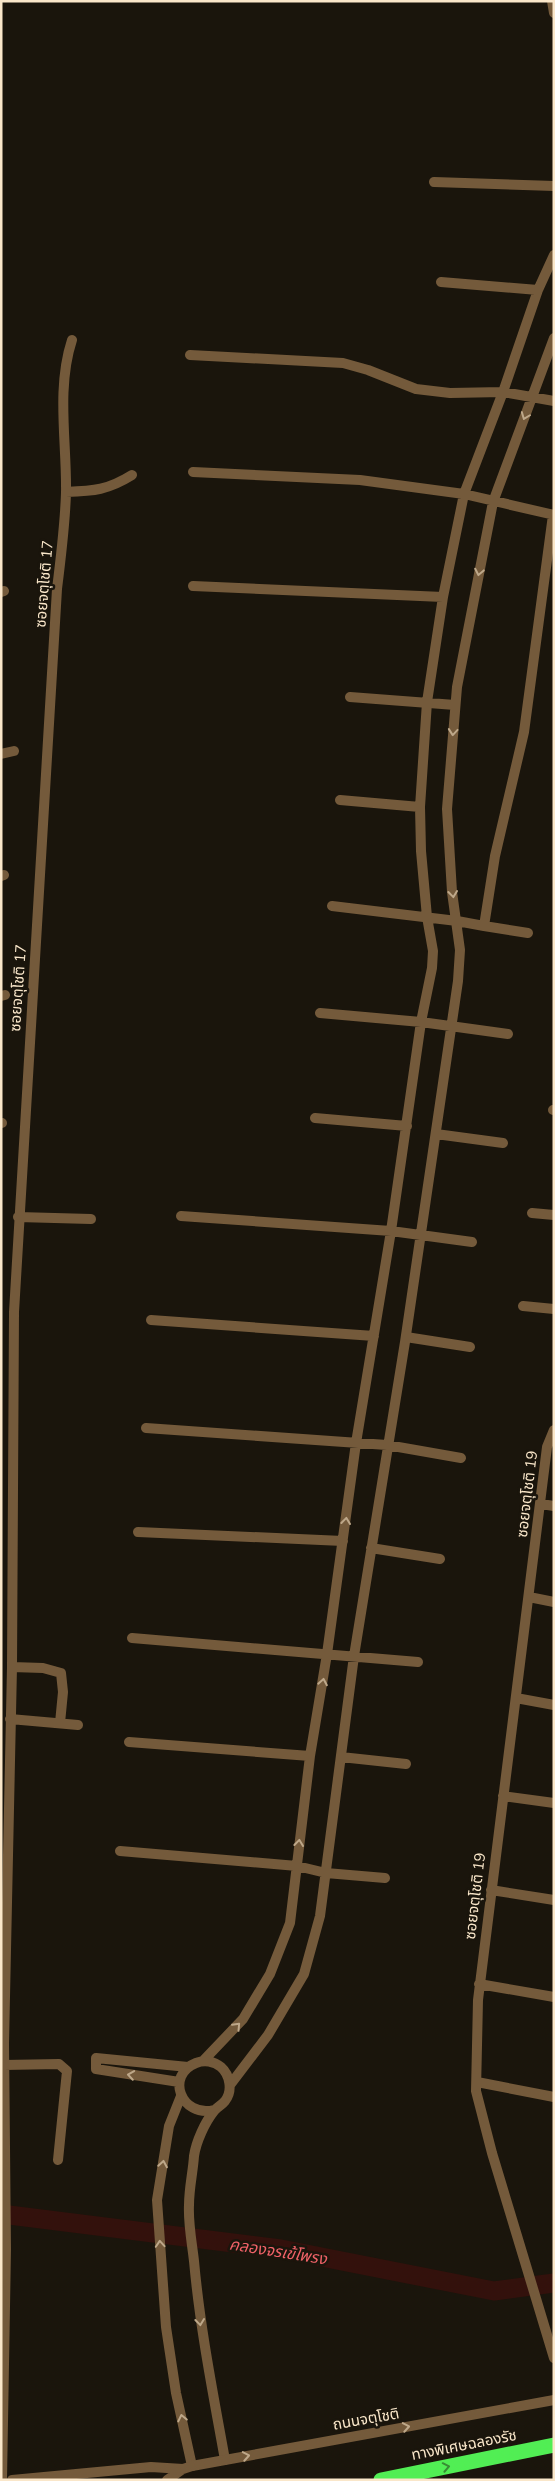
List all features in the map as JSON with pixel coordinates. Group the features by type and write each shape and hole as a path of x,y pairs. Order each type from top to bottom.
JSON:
{"highway":[{"path":"524,2451 554,2438"},
{"name":"ทางพิเศษฉลองรัช","path":"381,2480 554,2445"}],"street":[{"path":"552,1 554,13"},
{"path":"434,182 554,186"},
{"path":"180,2082 96,2069 96,2058 188,2067 203,2061 244,2019 270,1974 290,1923 310,1756 327,1654 356,1442 391,1231 421,1022 432,968 420,807 427,702 442,597 464,494 503,392 538,290 554,255"},
{"path":"441,282 538,290"},
{"path":"226,2460 202,2338 195,2274 189,2205 195,2148 214,2110 226,2100 230,2085 268,2035 304,1974 320,1916 354,1656 406,1337 458,981 460,950 452,892 447,809 457,687 493,502 554,338"},
{"name":"ซอยจตุโชติ 17","path":"2,2480 6,2249 4,2065 12,1667 14,1312 18,1217 57,589 64,531 66,492 63,402 72,340"},
{"path":"190,354 343,363 368,370 393,382 416,389 450,393 503,392 554,401"},
{"path":"193,472 360,480 464,494 553,515 524,732 495,856 484,926"},
{"path":"66,492 98,491 114,486 132,475"},
{"path":"192,586 442,597"},
{"path":"350,697 456,705"},
{"path":"1,754 14,751"},
{"path":"340,800 420,807"},
{"path":"332,906 457,921 528,933"},
{"path":"320,1013 421,1022 508,1034"},
{"path":"315,1118 407,1126"},
{"path":"436,1134 503,1143"},
{"path":"532,1213 554,1215"},
{"path":"181,1216 391,1231 472,1242"},
{"path":"18,1217 91,1219"},
{"path":"523,1306 554,1309"},
{"path":"151,1320 374,1336"},
{"path":"406,1337 470,1347"},
{"path":"146,1428 356,1442 387,1445 461,1458"},
{"name":"ซอยจตุโชติ 19","path":"554,1430 548,1446 479,1984 476,2082 476,2091 492,2153 554,2358"},
{"path":"541,1504 554,1506"},
{"path":"138,1532 343,1541"},
{"path":"371,1548 440,1559"},
{"path":"529,1598 554,1602"},
{"path":"132,1638 418,1662"},
{"path":"12,1667 43,1668 61,1673 63,1692 60,1723"},
{"path":"516,1698 554,1704"},
{"path":"10,1719 78,1725"},
{"path":"129,1742 310,1756"},
{"path":"342,1757 406,1764"},
{"path":"504,1796 554,1804"},
{"path":"120,1851 297,1866 326,1872 386,1878"},
{"path":"491,1890 554,1900"},
{"path":"479,1984 554,1997"},
{"path":"203,2061 218,2065 228,2077 230,2085"},
{"path":"4,2065 24,2063 59,2064 67,2071 58,2160"},
{"path":"188,2067 180,2082 182,2096 191,2108 207,2112 214,2110"},
{"path":"476,2082 554,2097"},
{"path":"182,2096 169,2126 157,2200 166,2327 188,2467"},
{"name":"ถนนจตุโชติ","path":"12,2480 151,2467 188,2467 554,2400"},
{"name":"ถนนจตุโชติ","path":"167,2480 188,2467"}],"waterway":[{"name":"คลองจรเข้โพรง","path":"1,2214 281,2249 494,2291 554,2283"}]}
